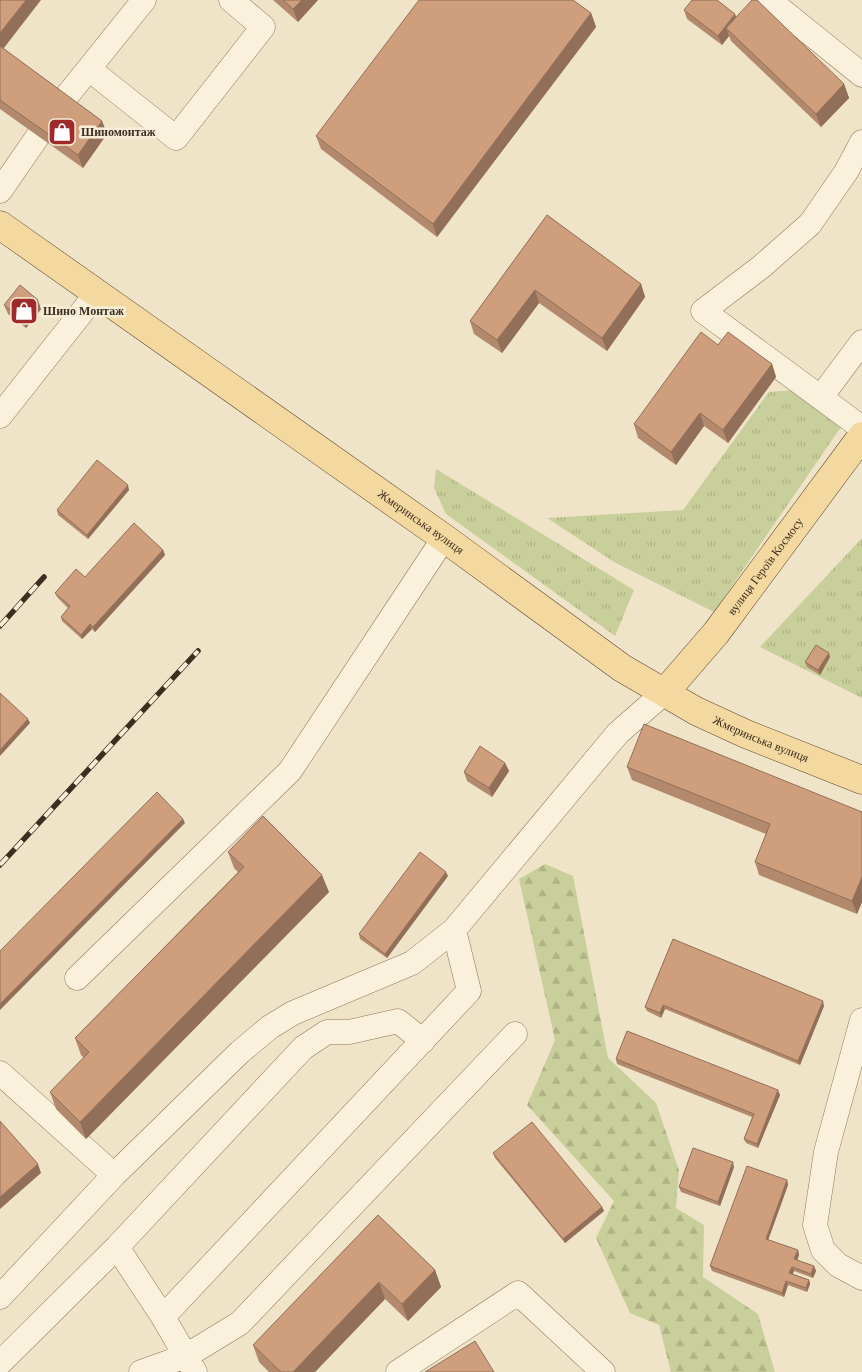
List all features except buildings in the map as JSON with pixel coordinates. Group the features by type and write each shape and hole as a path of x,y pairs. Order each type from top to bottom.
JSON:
{"main road":[{"name":"Жмеринська вулиця","path":"0,225 444,538 622,668 696,711 746,734 862,780"},
{"name":"вулиця Героїв Космосу","path":"665,692 716,634 862,436"}],"lane":[{"path":"62,102 144,0"},
{"path":"89,69 176,138 262,27 231,0"},
{"path":"770,0 862,76"},
{"path":"0,191 38,136"},
{"path":"862,142 846,172 810,224 761,267 703,310 862,428"},
{"path":"0,416 97,293"},
{"path":"821,397 862,342"},
{"path":"77,978 290,771 444,538"},
{"path":"0,1297 114,1175 240,1052 270,1027 293,1013 412,963 454,930 618,733 665,692"},
{"path":"164,1317 469,991 454,930"},
{"path":"862,1020 826,1152 815,1225 824,1250 828,1255 838,1265 862,1278"},
{"path":"0,1364 117,1246 303,1048 327,1032 349,1032 398,1021 422,1040"},
{"path":"141,1372 191,1364 240,1323 515,1034"},
{"path":"0,1072 114,1175"},
{"path":"117,1246 164,1317 191,1364"},
{"path":"398,1372 518,1293 603,1372"}],"green space":[{"path":"794,390 841,427 714,612 614,562 547,518 683,510 769,392"},
{"path":"436,469 634,590 615,636 446,514 434,488"},
{"path":"862,538 862,698 760,647"},
{"path":"545,864 573,876 608,1058 656,1103 679,1170 676,1208 704,1225 703,1277 758,1314 775,1372 671,1372 659,1325 630,1313 596,1238 614,1201 527,1105 555,1040 519,879"}],"railway":[{"path":"0,626 44,577"},
{"path":"0,865 198,651"}],"place":[{"name":"Шиномонтаж","path":"62,132"},
{"name":"Шино Монтаж","path":"24,311"}]}
